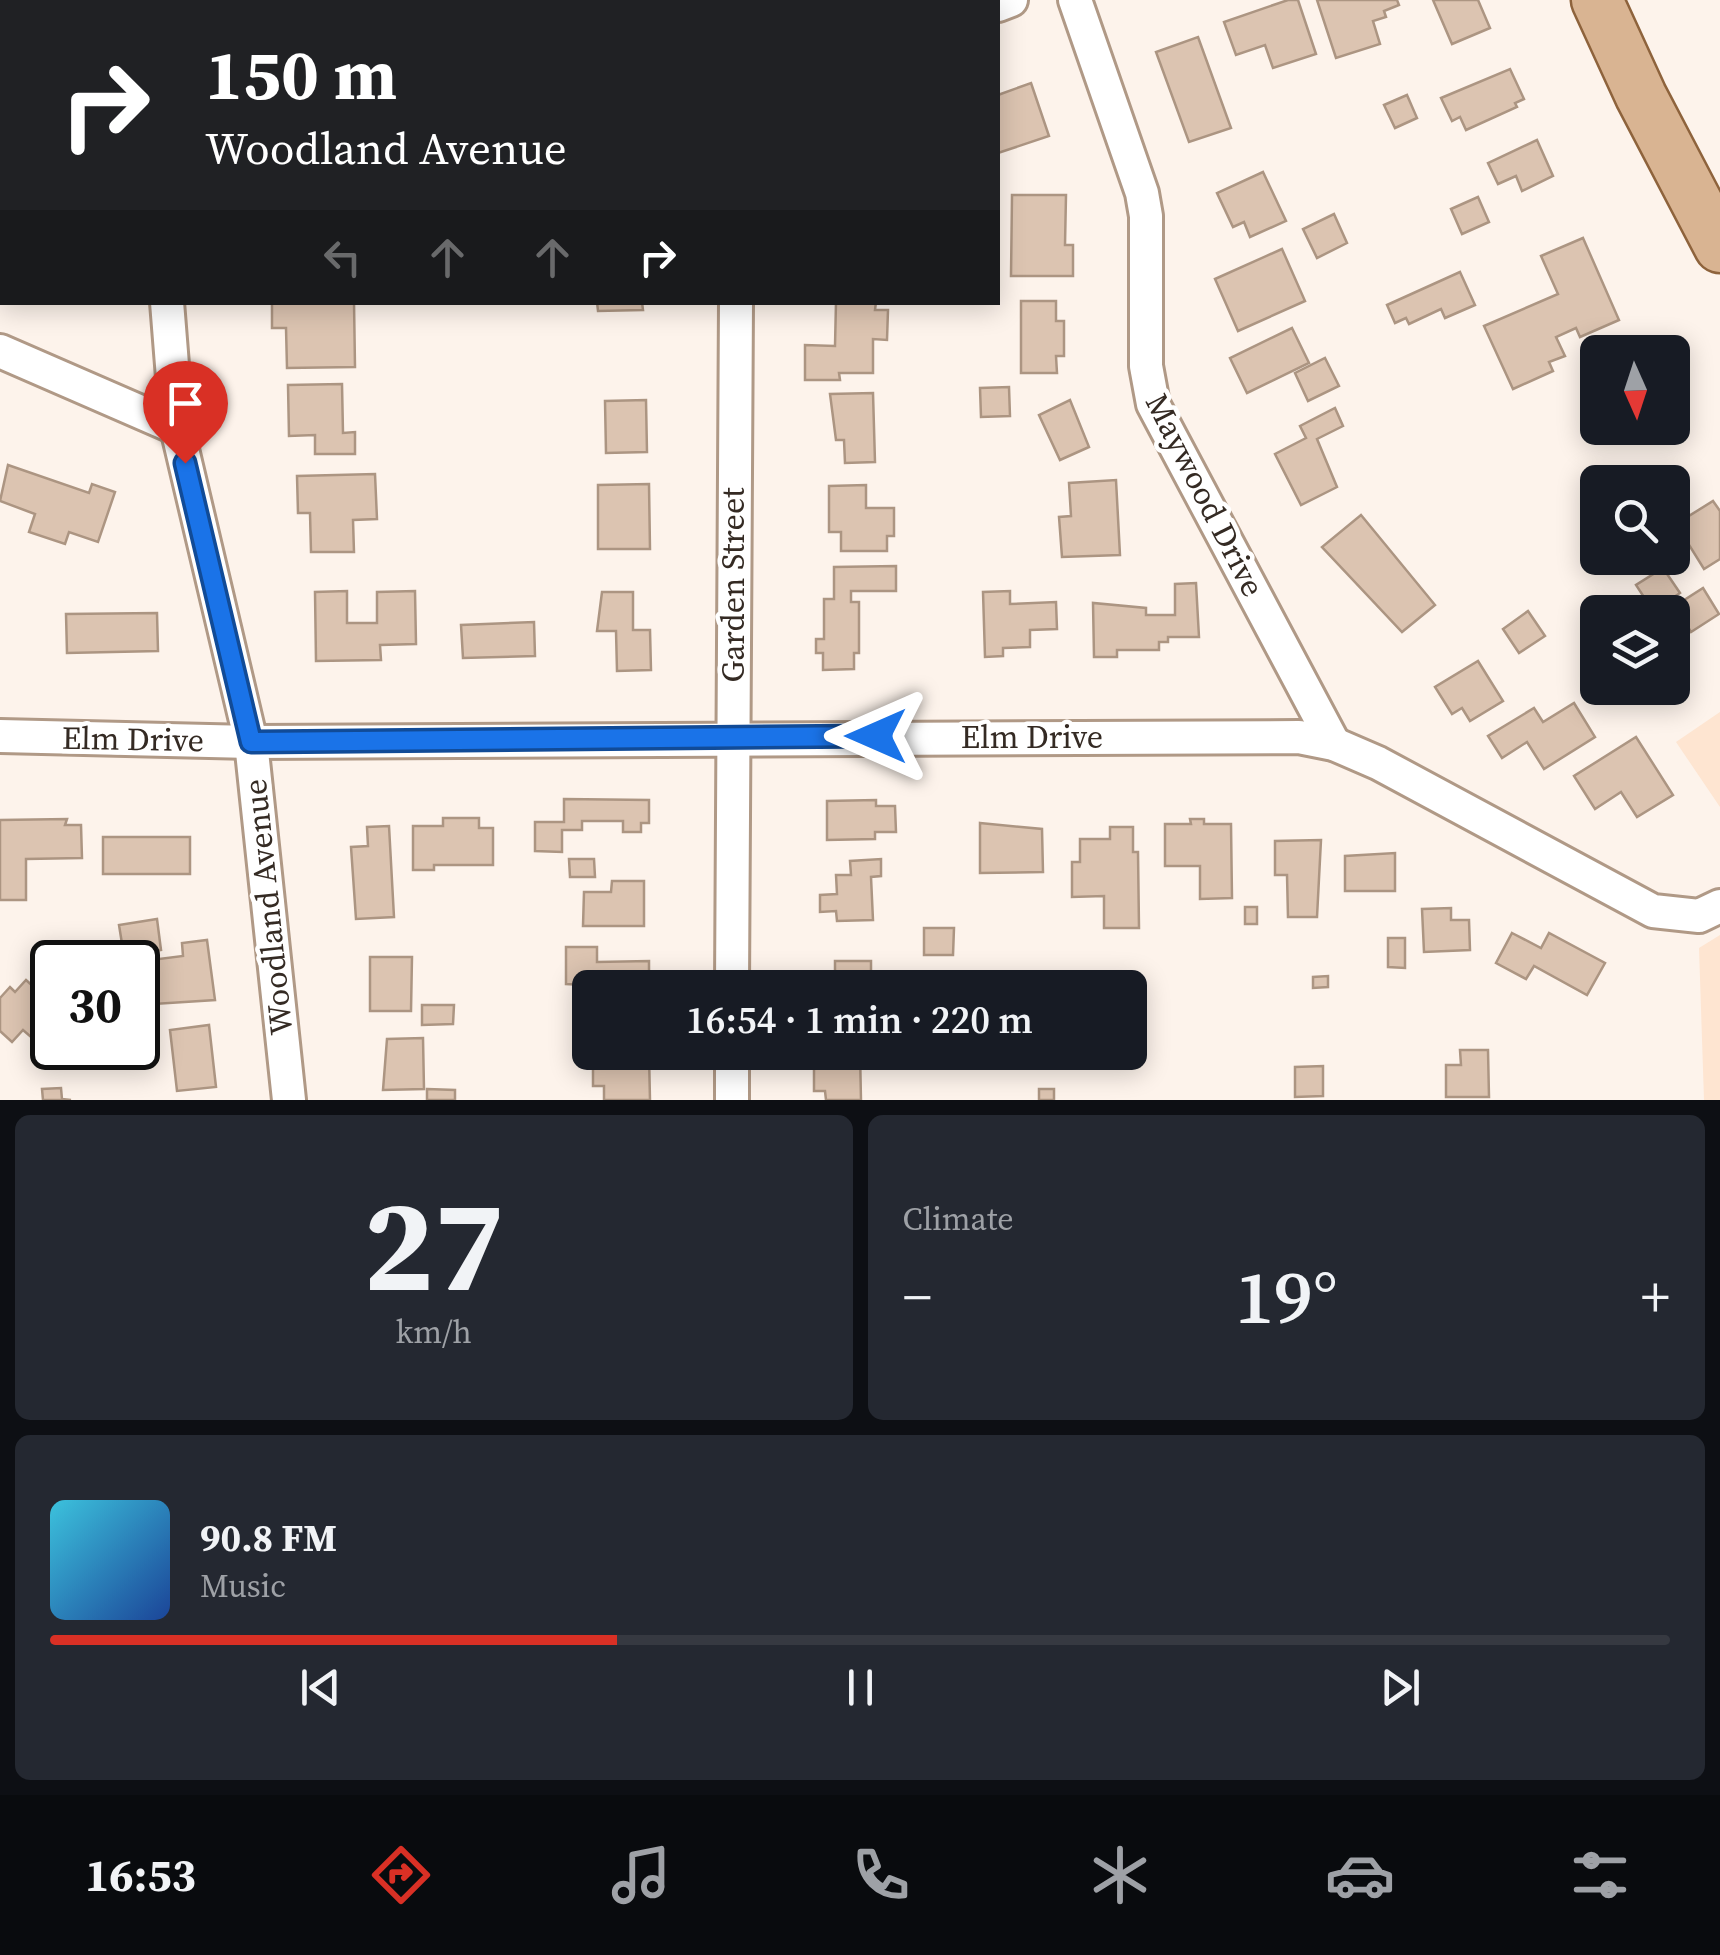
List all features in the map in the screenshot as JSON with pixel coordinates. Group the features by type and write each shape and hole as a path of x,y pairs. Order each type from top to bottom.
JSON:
{"main road":[{"path":"1598,0 1641,96 1720,246"}],"street":[{"name":"Maywood Drive","path":"1074,0 1142,193 1146,216 1146,366 1153,404 1334,744"},
{"name":"Woodland Avenue","path":"167,305 177,428 251,742 289,1100"},
{"name":"Garden Street","path":"732,970 736,305"},
{"path":"0,351 177,428"},
{"name":"Elm Drive","path":"0,736 251,742 732,736 1262,737 1334,744 1394,771 1653,911 1699,916 1720,906"},
{"path":"732,1070 732,1100"}],"shaded area":[{"path":"1720,712 1720,807 1676,742"},
{"path":"1720,935 1720,1100 1704,1100 1699,948"}],"building":[{"path":"1298,0 1316,54 1273,68 1265,45 1236,55 1224,22"},
{"path":"1317,0 1397,0 1399,5 1384,11 1386,17 1373,21 1380,44 1336,58"},
{"path":"1433,0 1478,0 1490,28 1452,44"},
{"path":"1198,37 1231,128 1189,142 1156,52"},
{"path":"1510,69 1524,99 1515,103 1517,107 1466,130 1460,117 1452,121 1441,98"},
{"path":"1031,83 1049,136 1000,152 1000,94"},
{"path":"1407,95 1417,118 1395,128 1384,105"},
{"path":"1537,140 1553,176 1522,191 1516,176 1498,184 1488,163"},
{"path":"1263,172 1286,221 1250,237 1244,222 1233,227 1217,193"},
{"path":"1012,195 1066,195 1065,245 1073,245 1073,276 1011,276"},
{"path":"1478,197 1489,222 1462,234 1451,209"},
{"path":"1334,214 1347,243 1317,258 1303,229"},
{"path":"1583,238 1619,320 1580,337 1576,328 1556,337 1565,356 1549,362 1553,371 1513,389 1484,326 1558,294 1541,256"},
{"path":"1282,249 1305,301 1238,331 1215,279"},
{"path":"1460,272 1475,305 1445,318 1441,309 1409,324 1406,318 1395,323 1387,305"},
{"path":"1021,301 1056,301 1056,321 1064,321 1064,356 1056,356 1057,373 1021,373"},
{"path":"272,305 354,305 355,367 287,368 286,328 272,328"},
{"path":"597,305 642,305 643,310 598,311"},
{"path":"836,305 876,305 875,310 888,310 887,340 873,339 873,373 839,373 840,380 805,380 805,345 835,346"},
{"path":"1292,328 1309,363 1247,393 1230,358"},
{"path":"1325,358 1339,386 1308,401 1295,373"},
{"path":"342,384 343,433 355,432 355,454 315,454 315,435 289,436 288,385"},
{"path":"1009,387 1010,416 981,417 980,388"},
{"path":"873,393 875,462 845,463 844,440 836,440 830,394"},
{"path":"646,400 647,452 606,453 605,401"},
{"path":"1070,400 1089,447 1060,460 1039,415"},
{"path":"1335,408 1343,426 1317,439 1337,487 1301,505 1275,454 1306,438 1300,426"},
{"path":"8,465 89,493 92,484 115,492 98,542 69,532 65,544 29,532 35,514 0,501"},
{"path":"375,474 377,519 353,520 354,552 311,552 310,513 298,513 297,476"},
{"path":"1116,480 1120,555 1062,557 1059,517 1071,516 1069,483"},
{"path":"649,484 650,549 598,549 598,485"},
{"path":"866,485 866,508 894,508 894,536 887,536 887,551 841,551 841,532 829,532 829,486"},
{"path":"1713,501 1720,511 1720,559 1704,569 1690,546 1690,515"},
{"path":"1361,515 1435,605 1402,632 1322,547"},
{"path":"896,566 896,591 851,591 851,602 859,602 859,653 854,653 854,669 823,670 823,653 816,653 816,639 824,639 824,599 834,599 834,567"},
{"path":"1652,575 1668,575 1680,593 1643,595 1636,585"},
{"path":"1196,583 1199,637 1168,637 1168,642 1159,642 1159,650 1117,650 1117,657 1094,657 1093,603 1146,608 1146,615 1175,615 1175,584"},
{"path":"1703,588 1719,614 1691,632 1690,630 1690,596"},
{"path":"347,591 347,623 377,623 377,592 415,591 416,644 380,645 381,660 316,661 315,592"},
{"path":"1010,591 1010,604 1056,602 1057,629 1030,630 1030,647 1003,648 1003,656 985,657 983,592"},
{"path":"602,592 633,592 633,630 650,630 651,670 617,671 616,631 597,631"},
{"path":"1528,611 1545,636 1519,653 1503,629"},
{"path":"157,613 158,651 67,653 66,614"},
{"path":"534,622 535,656 463,658 461,625"},
{"path":"1478,661 1503,701 1470,721 1462,708 1452,714 1435,687"},
{"path":"1574,703 1595,737 1544,769 1527,742 1502,758 1488,736 1534,708 1543,722"},
{"path":"1636,737 1673,795 1637,817 1621,792 1595,809 1574,776"},
{"path":"564,799 649,800 649,823 641,823 641,832 623,832 623,821 582,821 582,830 562,830 562,852 535,851 535,822 564,822"},
{"path":"876,800 876,806 895,806 896,832 875,832 875,839 827,840 827,801"},
{"path":"443,818 479,818 479,828 493,828 493,865 434,865 434,870 413,870 413,826 443,826"},
{"path":"67,819 65,825 81,825 82,858 26,859 26,900 0,900 0,820"},
{"path":"1190,819 1204,819 1204,824 1231,824 1232,898 1200,899 1200,866 1165,866 1165,824 1191,824"},
{"path":"980,823 1042,829 1043,872 980,873"},
{"path":"389,826 394,917 356,919 351,847 368,846 367,827"},
{"path":"1110,827 1133,827 1133,852 1138,852 1139,928 1104,928 1104,896 1072,897 1072,862 1080,862 1080,839 1110,839"},
{"path":"103,837 190,837 190,874 103,874"},
{"path":"1321,840 1317,917 1288,917 1287,875 1275,875 1275,841"},
{"path":"1395,853 1395,891 1345,891 1345,856"},
{"path":"569,859 594,859 595,877 570,877"},
{"path":"881,859 881,876 871,877 873,920 837,921 836,911 820,912 820,895 837,894 836,875 851,875 850,861"},
{"path":"612,881 644,881 644,926 583,926 584,892 611,892"},
{"path":"1245,907 1257,907 1257,924 1245,924"},
{"path":"1451,908 1451,920 1469,920 1470,950 1424,952 1422,909"},
{"path":"157,919 160,940 121,940 119,925"},
{"path":"924,928 954,928 953,955 924,955"},
{"path":"1512,933 1541,948 1549,933 1605,963 1587,995 1534,966 1526,979 1496,963"},
{"path":"1388,938 1405,938 1405,968 1388,967"},
{"path":"207,940 215,1000 160,1004 160,959 183,956 182,943"},
{"path":"566,947 597,947 597,962 649,961 649,970 572,970 572,984 566,984"},
{"path":"370,957 412,957 411,1011 370,1011"},
{"path":"835,961 871,961 871,970 835,970"},
{"path":"1328,976 1328,987 1313,988 1313,977"},
{"path":"26,980 30,984 30,1036 23,1030 12,1042 0,1031 0,998 10,987 15,992"},
{"path":"422,1005 454,1005 453,1024 422,1025"},
{"path":"209,1025 216,1087 177,1091 170,1030"},
{"path":"423,1038 424,1089 383,1090 387,1039"},
{"path":"1460,1050 1488,1050 1489,1097 1446,1097 1446,1065 1461,1065"},
{"path":"1323,1066 1323,1096 1295,1097 1295,1067"},
{"path":"593,1070 649,1070 650,1100 604,1100 604,1086 593,1086"},
{"path":"814,1070 860,1070 861,1100 826,1100 825,1091 814,1091"},
{"path":"61,1088 62,1099 71,1100 43,1100 42,1089"},
{"path":"427,1089 455,1090 455,1100 427,1100"},
{"path":"1039,1089 1054,1089 1054,1100 1039,1100"}],"route":[{"path":"185,463 251,742 876,736"}]}
